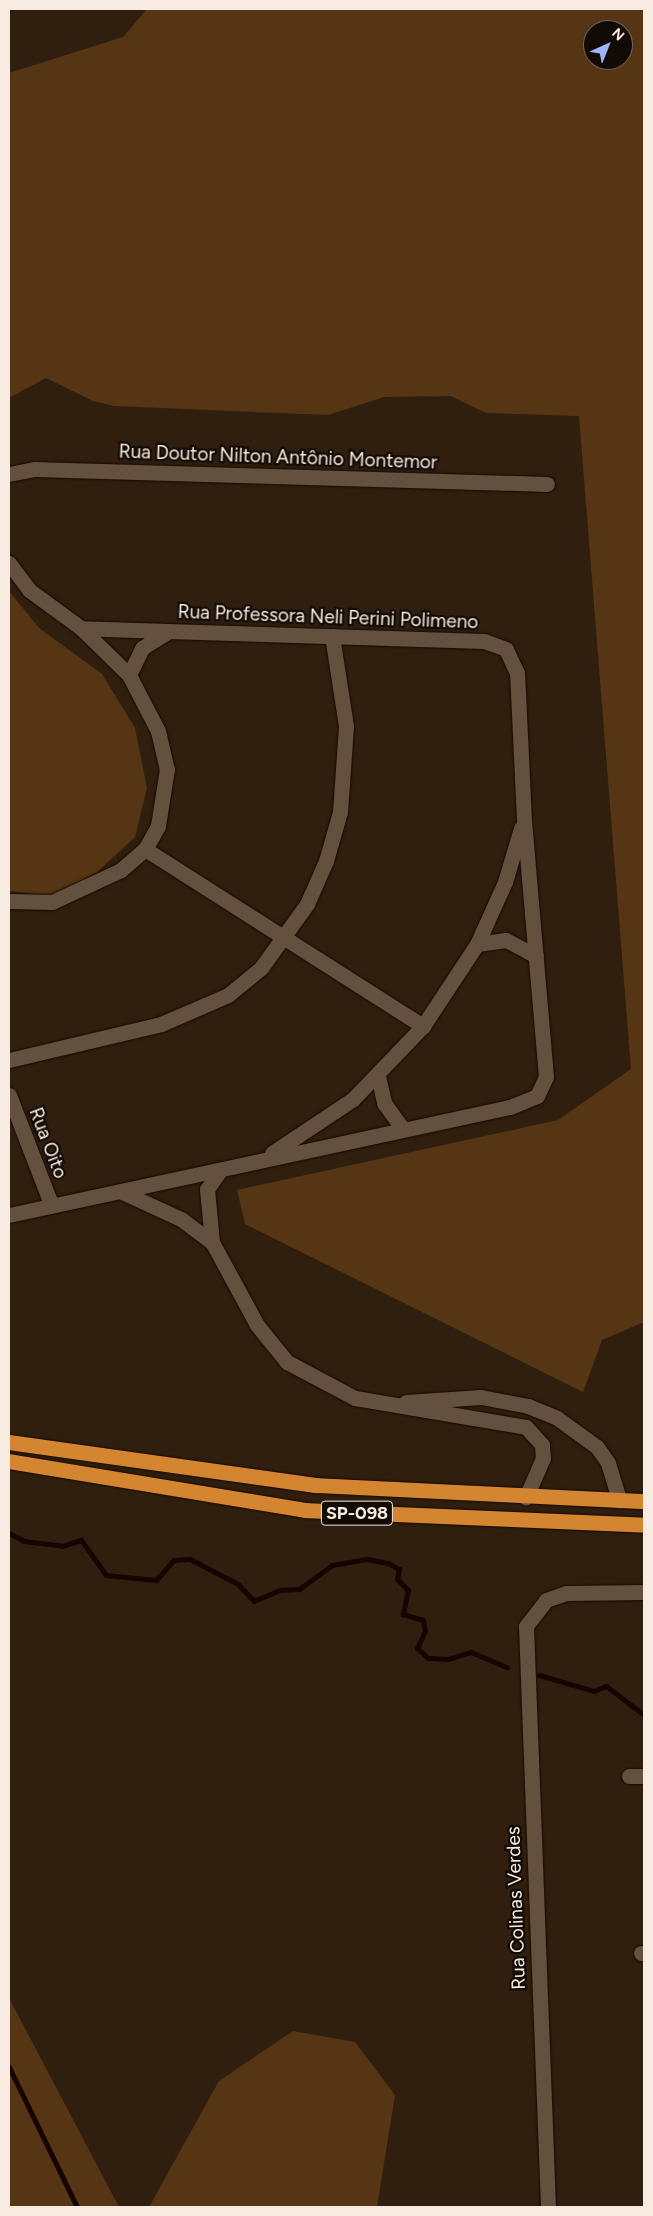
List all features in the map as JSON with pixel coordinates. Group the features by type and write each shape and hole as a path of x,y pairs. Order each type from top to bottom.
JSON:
{"highway":[{"name":"SP-098","path":"9,1442 315,1485 526,1497 644,1501"},
{"name":"SP-098","path":"9,1461 305,1510 644,1525"}],"street":[{"name":"Rua Doutor Nilton Antônio Montemor","path":"9,474 34,469 547,484"},
{"path":"9,563 43,602 81,628 129,674 158,730 167,769 158,826 145,849 121,870 52,902 9,901"},
{"name":"Rua Professora Neli Perini Polimeno","path":"81,628 484,641 506,649 517,673 524,820 547,1064 537,1096 510,1107 404,1129"},
{"name":"Rua Professora Neli Perini Polimeno","path":"129,674 142,648 166,632"},
{"path":"9,1060 161,1024 198,1008 246,982 286,936 307,904 326,861 340,812 346,726 332,636"},
{"path":"262,1160 325,1120 378,1076 423,1026 477,944 505,882 524,820"},
{"path":"145,849 286,936 423,1026"},
{"path":"477,944 506,940 536,956"},
{"path":"9,1215 50,1204 219,1172 262,1160 404,1129 384,1103 378,1076"},
{"name":"Rua Oito","path":"9,1095 50,1204"},
{"path":"219,1172 207,1189 212,1242 257,1325 287,1362 355,1398 526,1427 542,1445 544,1458 526,1497"},
{"path":"121,1192 181,1219 212,1242"},
{"path":"389,1404 442,1396 481,1397 528,1406 558,1418 598,1447 608,1463 619,1500"},
{"name":"Rua Colinas Verdes","path":"548,2207 526,1626 534,1610 566,1593 644,1592"},
{"path":"629,1776 644,1776"}],"shaded area":[{"path":"147,9 644,9 644,1322 602,1340 583,1392 245,1224 237,1190 558,1120 631,1069 579,416 486,413 451,396 384,397 328,415 114,406 93,401 46,378 9,398 9,73 123,37"},
{"path":"9,591 39,628 102,674 135,728 147,788 135,837 97,872 53,896 9,891"},
{"path":"9,1998 119,2207 9,2207"},
{"path":"293,2031 355,2042 395,2095 377,2207 149,2207 219,2081"}],"waterway":[{"path":"9,1533 24,1541 62,1546 81,1540 106,1575 156,1580 174,1560 190,1559 238,1584 254,1601 280,1590 299,1589 332,1565 367,1559 388,1563 399,1569 397,1579 408,1590 403,1614 423,1620 425,1631 417,1648 428,1658 448,1659 471,1652 507,1667"},
{"path":"539,1675 594,1691 606,1686 644,1715"},
{"path":"9,2067 77,2207"}]}
